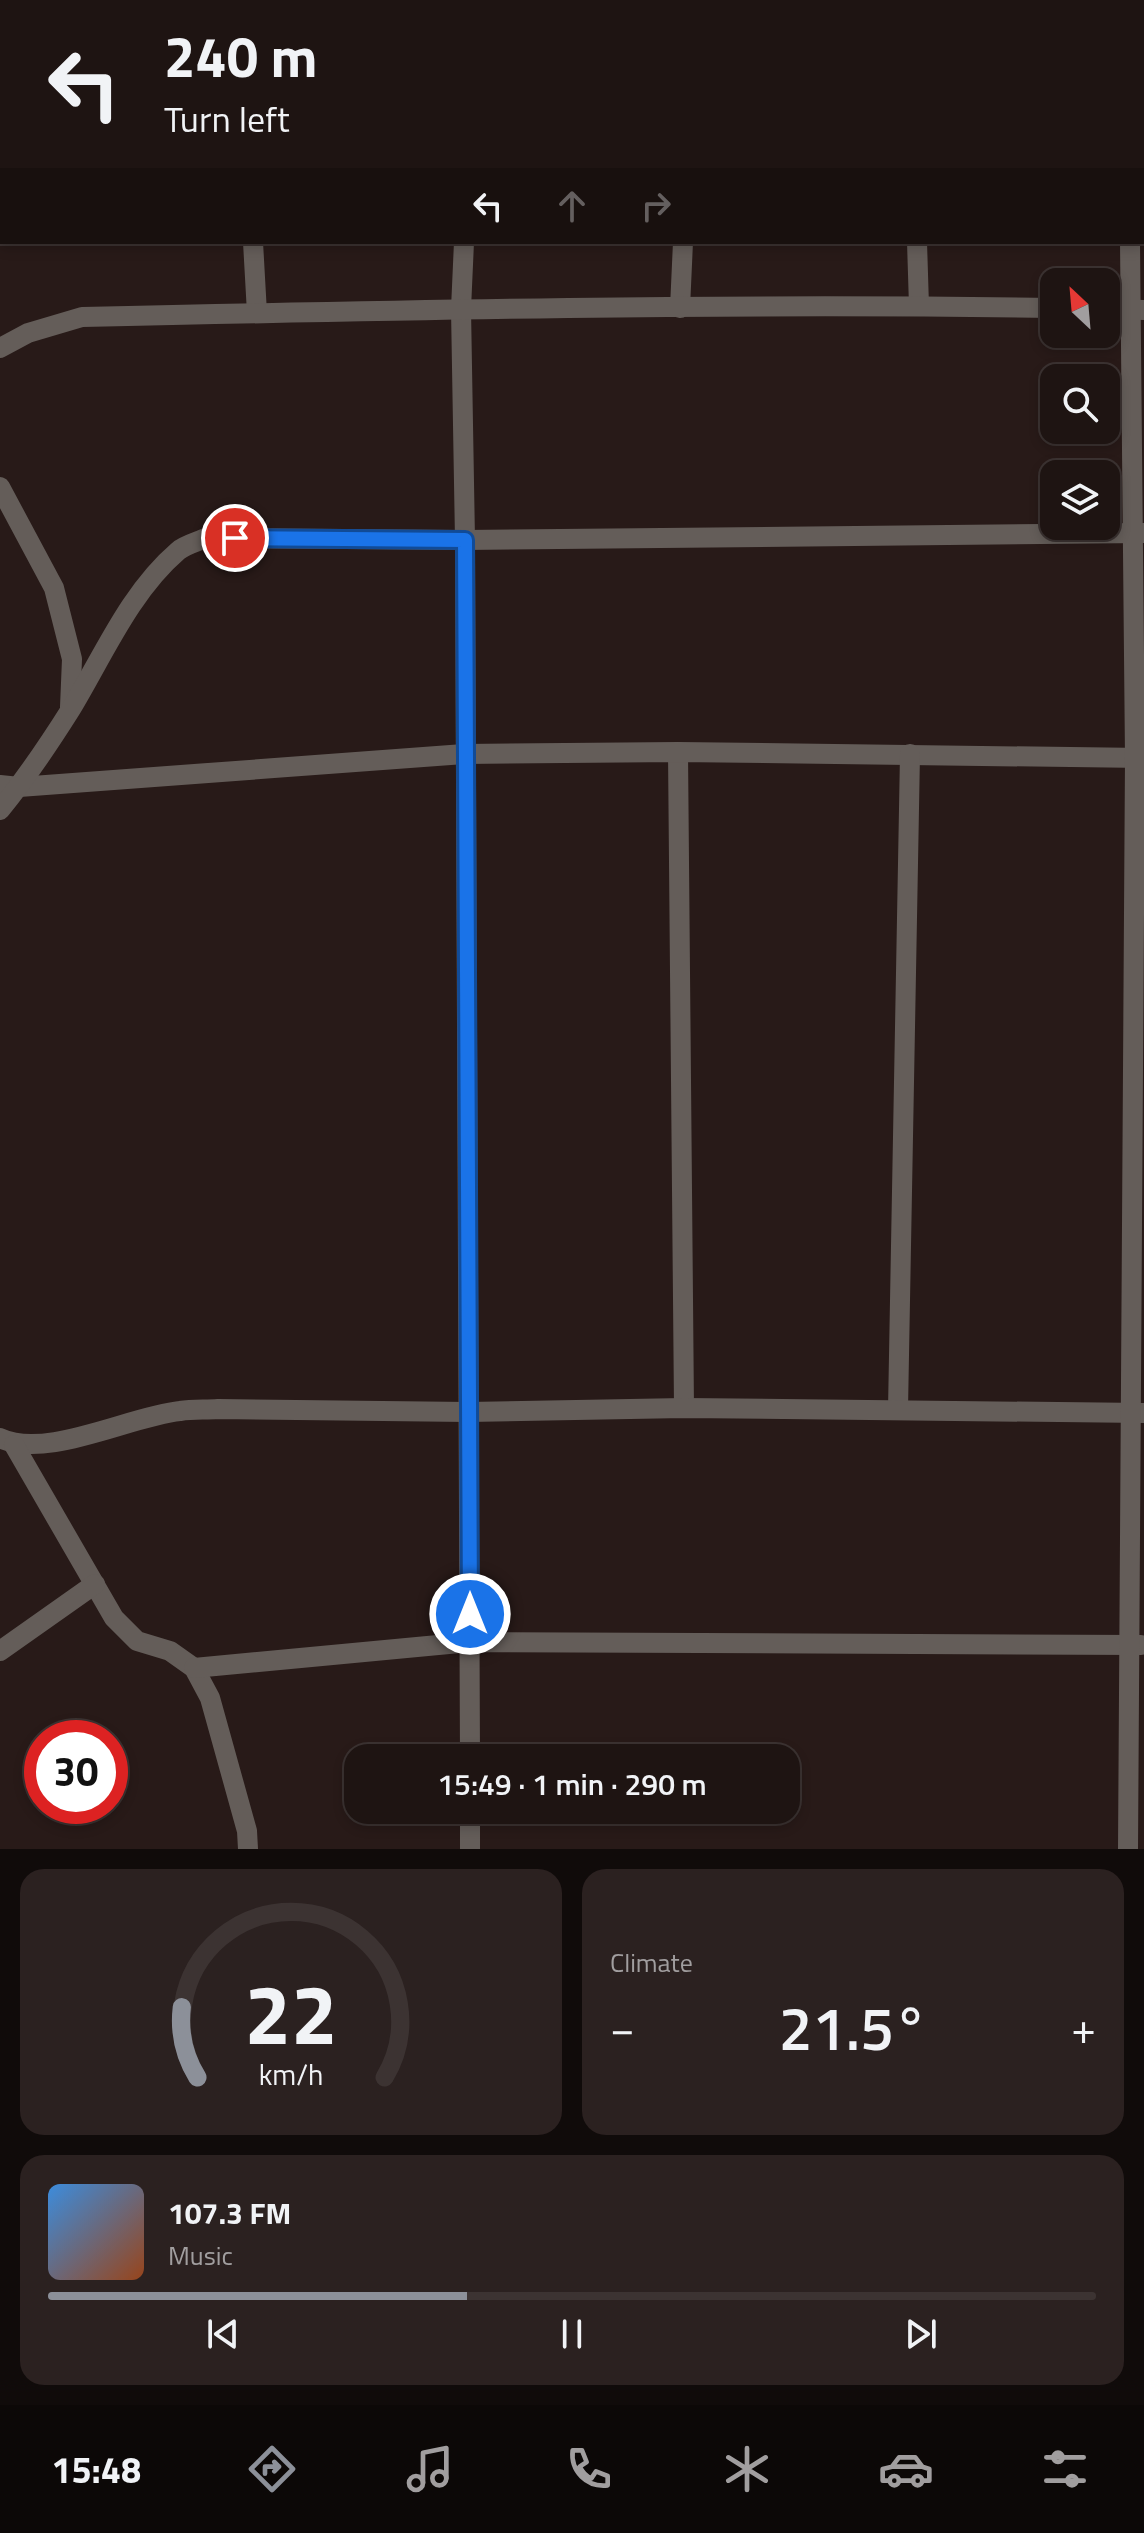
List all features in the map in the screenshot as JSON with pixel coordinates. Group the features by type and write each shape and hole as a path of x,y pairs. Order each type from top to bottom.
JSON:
{"street":[{"path":"253,244 257,313"},
{"path":"464,244 461,309 465,540 470,1744"},
{"path":"680,308 683,244"},
{"path":"917,244 919,306"},
{"path":"1128,1849 1138,1646 1139,942 1137,310 1130,244"},
{"path":"0,348 28,333 82,317 461,309 1040,308"},
{"path":"0,487 54,588 72,659 69,711"},
{"path":"0,810 10,786 69,711 148,584 180,549 206,538 465,540 1138,534"},
{"path":"10,786 464,754 678,752 1139,758"},
{"path":"678,752 684,1408"},
{"path":"898,1410 910,754"},
{"path":"7,1441 42,1445 179,1411 468,1412 684,1408 1137,1413"},
{"path":"7,1441 114,1618 137,1641 170,1651 194,1668 210,1698 247,1831 248,1849"},
{"path":"0,1651 95,1584"},
{"path":"194,1668 470,1642 1138,1646"},
{"path":"470,1824 470,1849"}],"route":[{"path":"235,538 465,540 470,1614"}]}
